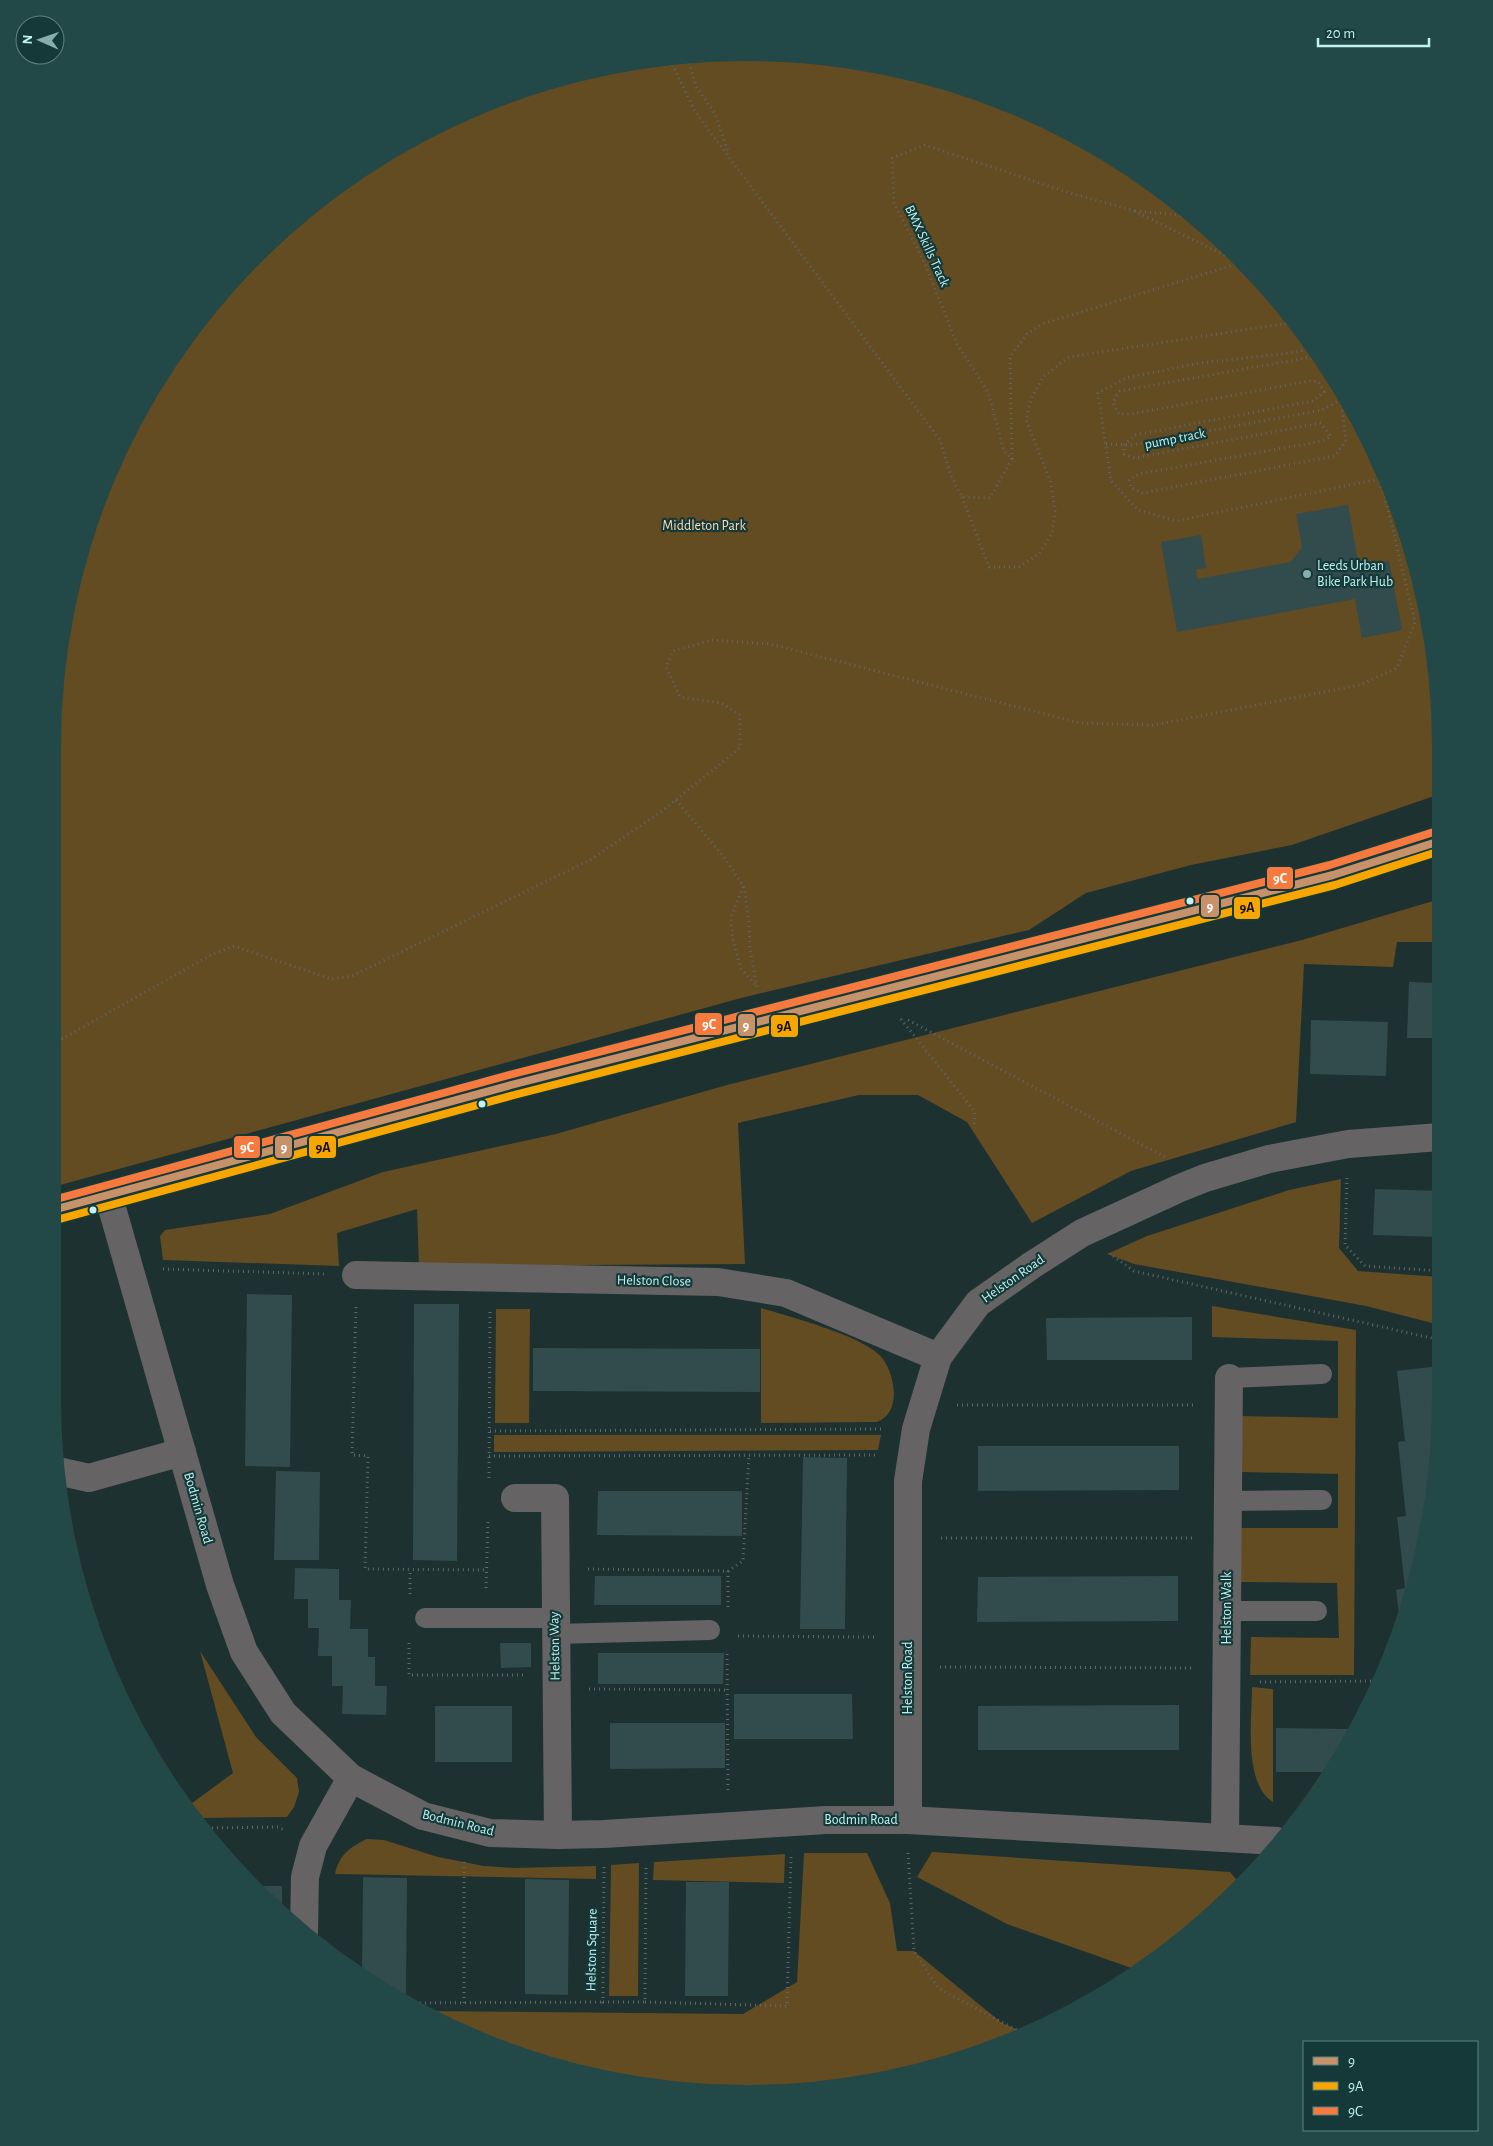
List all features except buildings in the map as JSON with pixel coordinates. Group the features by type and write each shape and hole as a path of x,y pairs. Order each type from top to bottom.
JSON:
{"street":[{"path":"61,1207 511,1085 1333,875 1432,844"},
{"name":"Helston Road","path":"908,1820 908,1481 917,1430 938,1357 978,1303 1082,1233 1205,1178 1269,1160 1348,1144 1432,1138"},
{"name":"Bodmin Road","path":"108,1194 220,1585 244,1652 283,1713 351,1778 423,1816 490,1832 558,1835 604,1834 792,1822 908,1820 1271,1841"},
{"name":"Helston Close","path":"356,1275 718,1282 786,1293 938,1357"},
{"name":"Helston Walk","path":"1225,1838 1229,1378"},
{"path":"66,1476 89,1478 182,1452"},
{"name":"Helston Way","path":"515,1498 555,1498 554,1569 558,1835"},
{"path":"304,1923 306,1877 313,1846 351,1778"}],"lane":[{"path":"1229,1378 1322,1374"},
{"path":"1228,1501 1322,1500"},
{"path":"1227,1611 1317,1611"},
{"path":"425,1618 486,1618 555,1626 710,1630"}],"path":[{"path":"690,64 696,86 715,114 730,157"},
{"path":"673,66 696,113 940,440 951,476 962,497 989,567 1019,567 1039,554 1052,533 1055,511 1050,480 1026,420 1031,399 1043,376 1069,357 1285,323"},
{"name":"BMX Skills Track","path":"1012,459 1004,451 988,392 957,344 925,264 894,203 892,158 925,145 1073,194 1132,210 1178,215"},
{"name":"BMX Skills Track","path":"1132,210 1220,252"},
{"name":"BMX Skills Track","path":"1012,459 1010,356 1027,334 1042,324 1233,265"},
{"path":"1305,350 1199,363 1126,378 1098,393 1111,481 1138,510 1176,521 1377,478"},
{"name":"pump track","path":"1310,357 1120,391 1113,402 1119,414 1131,414 1310,381 1318,382 1324,392 1314,401 1135,435 1124,444 1124,454 1135,458 1320,423 1331,436 1322,441 1139,474 1129,480 1131,488 1142,494 1335,456 1346,440 1342,408"},
{"path":"1106,444 1132,445 1322,410 1338,401"},
{"path":"962,497 990,498 1012,459"},
{"path":"61,1039 211,955 234,946 331,979 352,976 590,860 676,800 740,748 740,715 721,703 680,697 666,667 673,651 712,640 770,644 1080,723 1154,725 1360,685 1397,668 1415,622 1386,500"},
{"path":"676,800 724,857 744,887 750,948 763,1020"},
{"path":"744,887 731,917 733,941 741,969 757,986"},
{"path":"974,1128 975,1112 898,1014 1205,1178"},
{"path":"1348,1144 1345,1245 1365,1266 1432,1270"},
{"path":"1082,1233 1134,1271 1432,1338"},
{"path":"130,1268 356,1275 352,1455 368,1456 365,1569 487,1570"},
{"path":"489,1481 491,1278"},
{"path":"489,1456 749,1455 917,1430 1229,1405"},
{"path":"490,1431 917,1430"},
{"path":"554,1569 728,1572 743,1561 749,1455"},
{"path":"486,1618 488,1515"},
{"path":"908,1538 1228,1538"},
{"path":"410,1570 410,1599"},
{"path":"728,1572 728,1608"},
{"path":"737,1636 908,1637"},
{"path":"409,1637 409,1675 728,1690"},
{"path":"728,1645 728,1825"},
{"path":"907,1667 1227,1675 1371,1682"},
{"path":"908,1820 914,1951 938,1988 1016,2030"},
{"name":"Helston Square","path":"604,1834 603,2002 787,2006 792,1822"},
{"path":"464,2003 465,1826"},
{"path":"212,1828 278,1827 313,1846"},
{"path":"645,2002 647,1830"},
{"path":"423,2003 603,2002"}],"green space":[{"name":"Middleton Park","path":"746,61 836,67 880,74 967,98 1009,113 1089,153 1164,203 1198,231 1262,295 1290,329 1340,404 1380,484 1395,526 1419,613 1426,657 1432,746 1432,797 1292,845 1191,865 1086,893 1029,930 745,997 61,1185 61,746 67,657 74,613 98,526 113,484 153,404 203,329 262,262 329,203 404,153 484,113 569,85 613,74 657,67"},
{"path":"1432,901 1432,942 1397,942 1393,967 1304,964 1296,1122 1131,1171 1032,1223 967,1122 918,1095 859,1095 738,1123 745,1264 419,1266 417,1209 337,1233 339,1266 163,1260 160,1236 165,1230 270,1214 383,1172 556,1134 727,1085 1302,940"},
{"path":"1341,1179 1339,1248 1358,1271 1432,1276 1432,1323 1366,1306 1134,1264 1107,1254 1147,1236 1289,1190"},
{"path":"1212,1306 1356,1330 1354,1675 1250,1675 1251,1637 1339,1638 1337,1583 1240,1582 1240,1528 1338,1528 1338,1474 1241,1472 1242,1416 1338,1418 1338,1341 1212,1337"},
{"path":"761,1308 826,1328 861,1343 874,1351 883,1359 890,1372 894,1390 891,1408 887,1415 877,1422 761,1423"},
{"path":"496,1309 530,1309 529,1423 495,1423"},
{"path":"494,1435 881,1435 878,1450 494,1452"},
{"path":"200,1651 256,1737 297,1778 299,1792 294,1807 287,1817 204,1818 193,1802 233,1773"},
{"path":"1252,1687 1273,1689 1273,1802 1263,1793 1253,1766 1251,1749"},
{"path":"367,1839 384,1840 438,1857 484,1866 514,1868 596,1866 596,1879 335,1874 339,1862 346,1852"},
{"path":"932,1852 1230,1872 1236,1879 1198,1915 1164,1943 1129,1967 1007,1924 917,1877"},
{"path":"804,1853 867,1853 890,1903 897,1951 914,1951 1002,2023 1017,2029 967,2048 880,2072 836,2079 746,2085 657,2079 613,2072 526,2048 484,2033 438,2011 743,2014 797,1982"},
{"path":"785,1854 784,1883 653,1880 654,1862"},
{"path":"639,1863 638,1996 609,1996 611,1865"}],"transit line":[{"name":"9C","path":"61,1198 509,1075 1330,865 1432,833"},
{"name":"9","path":"61,1208 511,1085 1333,875 1432,844"},
{"name":"9A","path":"61,1219 514,1095 1335,885 1432,854"}],"place":[{"name":"Leeds Urban Bike Park Hub","path":"1307,574"}]}
